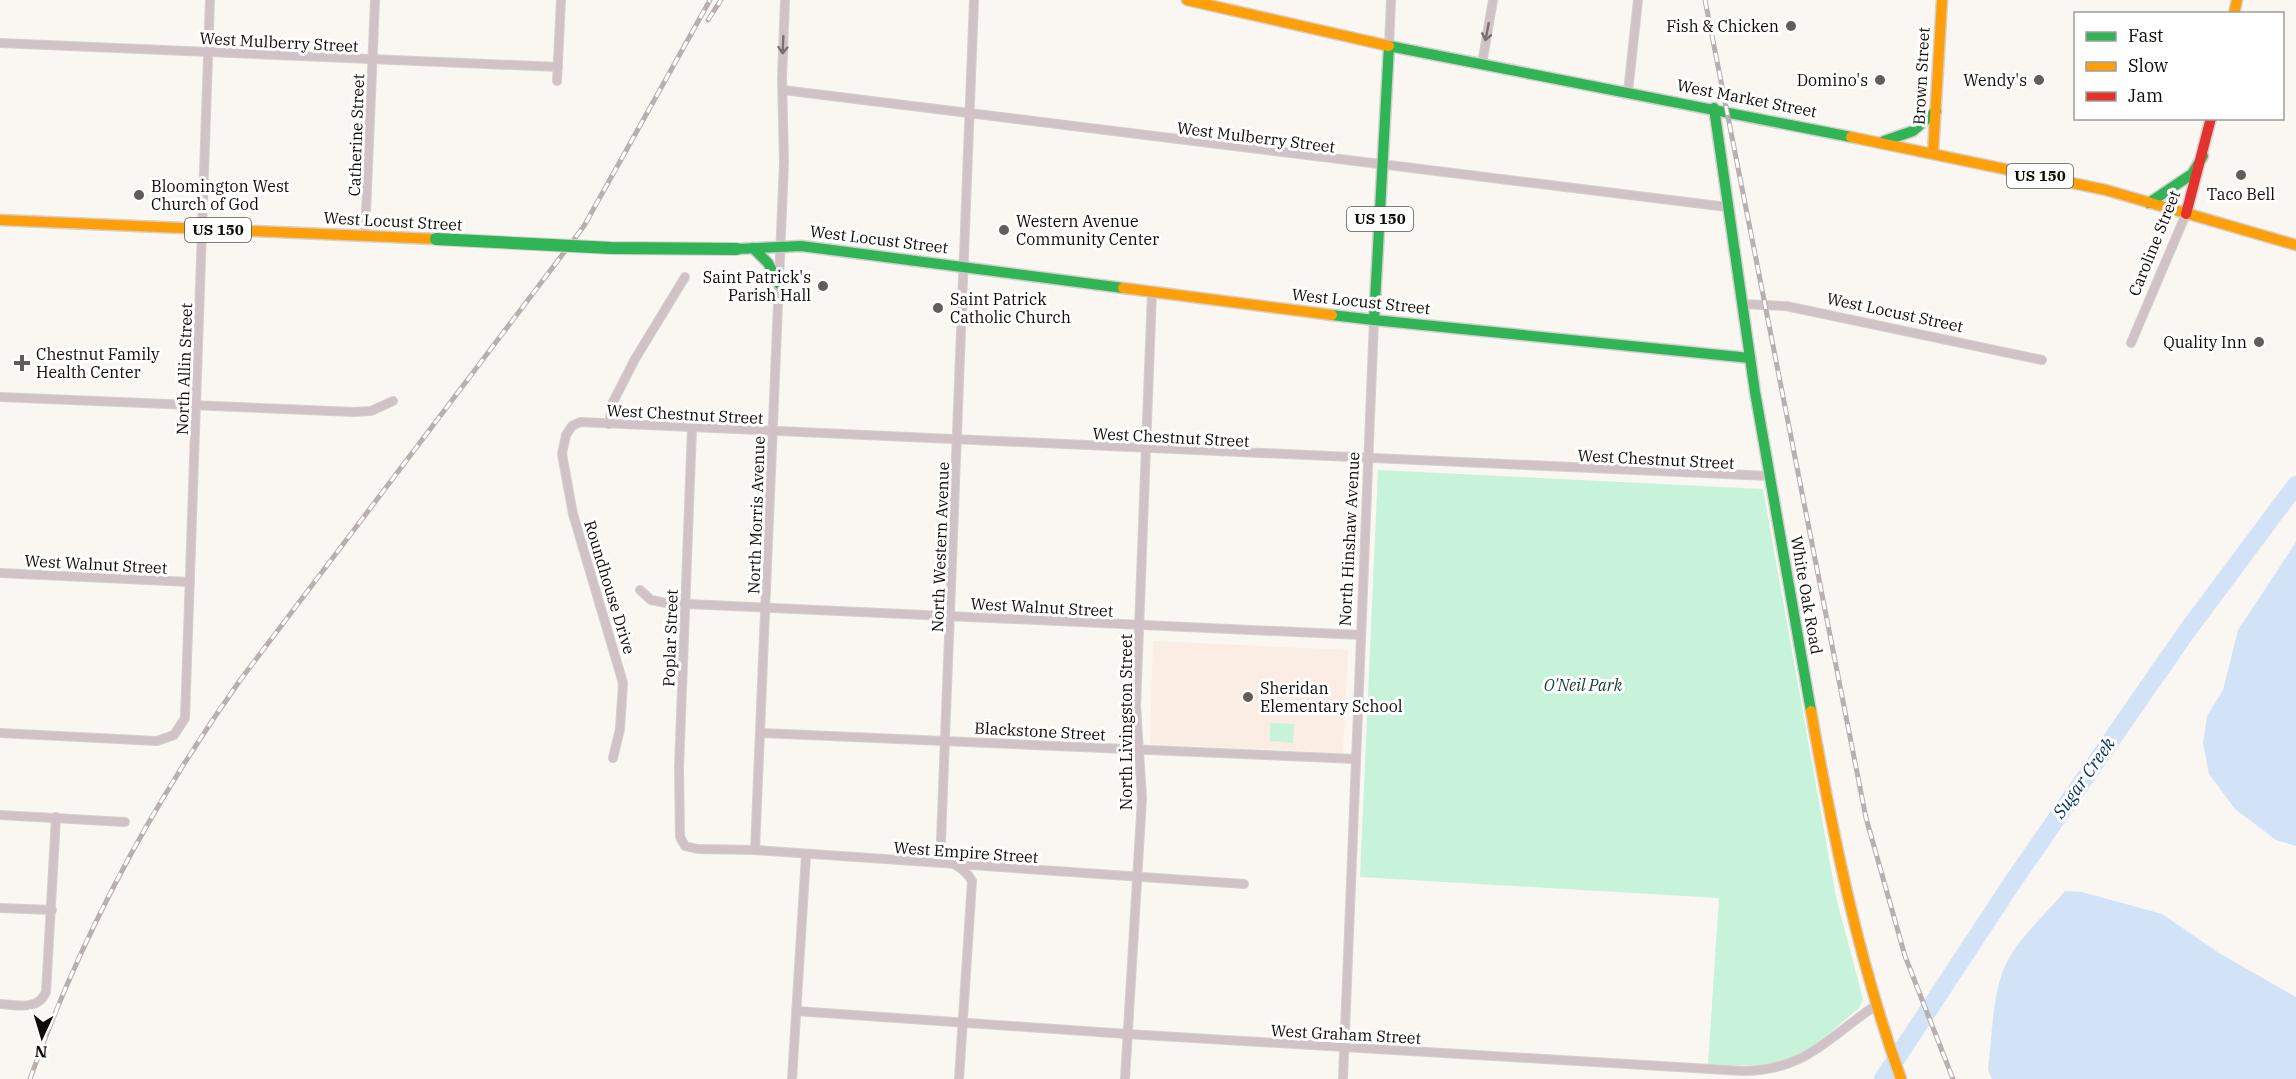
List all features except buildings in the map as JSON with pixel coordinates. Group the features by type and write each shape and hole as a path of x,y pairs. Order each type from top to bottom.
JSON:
{"main road":[{"name":"West Market Street","path":"1187,0 1389,46 1714,108 2102,189 2296,245"},
{"name":"Brown Street","path":"1934,153 1942,0"},
{"name":"North Hinshaw Avenue","path":"1374,320 1389,46"},
{"name":"White Oak Road","path":"1714,108 1741,304 1769,477 1834,841 1875,1006 1901,1079"},
{"path":"1878,142 1913,132 1926,124 1936,111"},
{"name":"Caroline Street","path":"2187,214 2211,120"},
{"path":"2149,203 2192,174 2203,156"},
{"name":"West Locust Street","path":"0,220 611,248 736,249 801,246 1374,320 1750,358"},
{"path":"753,248 768,263 779,284"}],"street":[{"name":"North Allin Street","path":"0,733 157,741 174,735 183,723 186,711 210,0"},
{"name":"Catherine Street","path":"365,236 375,0"},
{"path":"557,81 561,0"},
{"name":"North Morris Avenue","path":"755,850 784,162 785,0"},
{"name":"North Western Avenue","path":"959,1079 972,881 968,873 946,859 941,851 974,0"},
{"name":"North Hinshaw Avenue","path":"1389,46 1390,0"},
{"path":"1482,64 1493,0"},
{"path":"1628,92 1638,0"},
{"name":"West Mulberry Street","path":"0,43 558,67"},
{"name":"West Mulberry Street","path":"783,90 970,115 1727,207"},
{"name":"Caroline Street","path":"2131,343 2187,214"},
{"path":"609,424 612,404 635,359 685,277"},
{"name":"North Livingston Street","path":"1125,1079 1142,798 1136,706 1152,292"},
{"name":"West Locust Street","path":"1741,304 1786,306 2042,360"},
{"name":"North Hinshaw Avenue","path":"1343,1079 1374,320"},
{"path":"0,397 354,412 371,411 393,401"},
{"name":"West Chestnut Street","path":"572,426 580,422 1769,477"},
{"name":"Roundhouse Drive","path":"572,426 563,444 566,481 573,514 623,683 620,729 614,758"},
{"name":"Poplar Street","path":"686,846 681,840 679,829 692,428"},
{"name":"West Walnut Street","path":"0,573 190,582"},
{"name":"West Walnut Street","path":"640,590 657,602 685,604 1361,635"},
{"name":"Blackstone Street","path":"760,733 1356,759"},
{"path":"0,815 125,822"},
{"path":"0,1004 31,1005 41,1001 46,992 49,977 56,817"},
{"name":"West Empire Street","path":"686,846 698,849 755,850 1244,884"},
{"path":"792,1079 806,855"},
{"path":"0,908 52,910"},
{"name":"West Graham Street","path":"796,1011 1344,1048 1767,1071 1780,1068 1816,1051 1875,1006"}],"shaded area":[{"name":"Sheridan Elementary School","path":"1153,641 1348,650 1343,753 1150,744"}],"green space":[{"name":"O'Neil Park","path":"1378,470 1763,489 1836,897 1863,999 1859,1008 1823,1038 1794,1057 1765,1065 1708,1064 1719,898 1360,877"},
{"path":"1270,723 1294,724 1293,743 1270,741"}],"water":[{"path":"2296,542 2296,846 2276,840 2235,809 2209,774 2203,743 2207,716 2223,690 2238,630"},
{"path":"2065,891 2082,892 2162,914 2219,953 2296,997 2296,1079 1992,1079 1988,1070 1993,1018 2004,968 2016,947"}],"waterway":[{"name":"Sugar Creek","path":"1883,1079 2014,880 2187,631 2296,485"}],"railway":[{"path":"30,1079 72,973 121,872 208,726 241,679 584,226 710,0"},
{"path":"708,20 721,0"},
{"path":"1705,0 1866,818 1905,956 1953,1079"}],"traffic: fast":[{"path":"1332,315 1374,320 1389,46 1851,137"},
{"path":"1714,108 1755,392 1811,711"},
{"path":"1884,141 1913,131 1936,111"},
{"path":"2149,203 2192,174 2203,156"},
{"path":"436,239 611,248 737,249"},
{"path":"737,249 801,246 1123,288"},
{"path":"753,248 768,263 779,284"},
{"path":"1374,320 1750,358"}],"traffic: slow":[{"path":"1187,0 1389,46"},
{"path":"1933,153 1942,0"},
{"path":"2234,12 2237,0"},
{"path":"1851,137 2106,190 2296,245"},
{"path":"0,220 436,239"},
{"path":"1123,288 1332,315"},
{"path":"1811,711 1828,804 1859,943 1901,1079"}],"traffic: jam":[{"path":"2186,214 2210,120"}],"place":[{"name":"Fish & Chicken","path":"1791,26"},
{"name":"Domino's","path":"1880,80"},
{"name":"Wendy's","path":"2039,80"},
{"name":"Taco Bell","path":"2241,175"},
{"name":"Bloomington West Church of God","path":"139,195"},
{"name":"Western Avenue Community Center","path":"1004,230"},
{"name":"Saint Patrick's Parish Hall","path":"823,286"},
{"name":"Saint Patrick Catholic Church","path":"938,308"},
{"name":"Quality Inn","path":"2259,342"},
{"name":"Chestnut Family Health Center","path":"22,363"},
{"name":"Sheridan Elementary School","path":"1248,697"}]}
